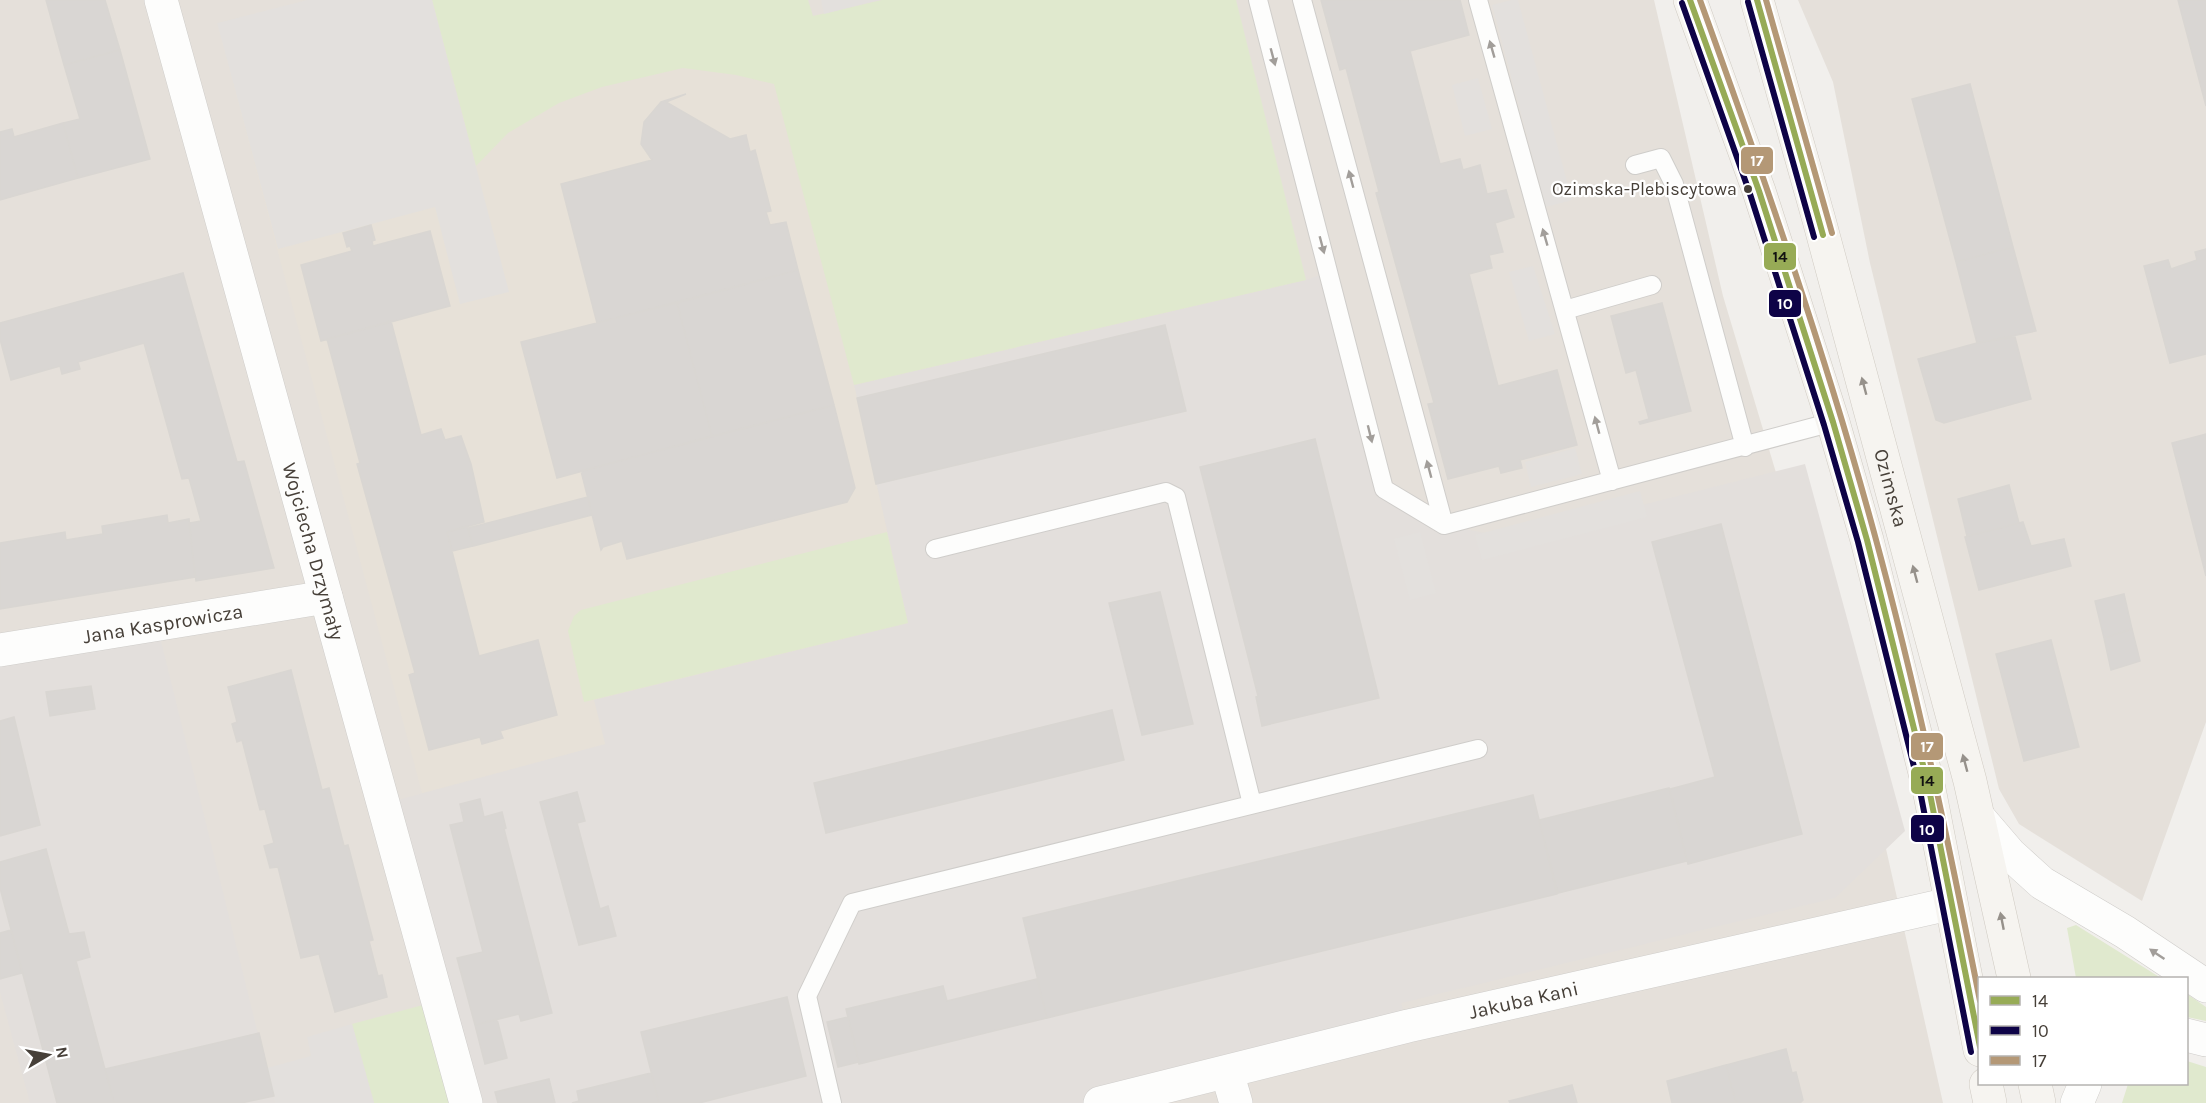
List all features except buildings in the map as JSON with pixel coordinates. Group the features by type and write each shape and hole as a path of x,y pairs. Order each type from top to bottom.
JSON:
{"main road":[{"name":"Ozimska","path":"1690,0 1759,191 1833,422 1895,644 1929,789 1949,904 1978,1041"},
{"name":"Ozimska","path":"1757,0 1820,220 1980,819 2014,977"},
{"path":"1986,1085 1990,1103"},
{"path":"2035,1085 2039,1103"}],"street":[{"name":"Wojciecha Drzymały","path":"161,0 466,1103"},
{"name":"Jana Kasprowicza","path":"0,650 326,597"},
{"path":"1980,819 2010,854 2042,883 2125,932 2206,986"},
{"name":"Jakuba Kani","path":"1100,1103 1408,1026 1949,904"},
{"path":"2188,1035 2206,1040"},
{"path":"1227,1072 1236,1103"},
{"path":"2077,1103 2084,1085"}],"lane":[{"path":"1258,0 1384,489 1444,525 1833,422"},
{"path":"1302,0 1444,525"},
{"path":"1478,0 1612,481"},
{"path":"1635,165 1661,158 1674,184 1745,447"},
{"path":"1565,310 1652,285"},
{"path":"935,549 1166,492 1176,497 1252,804"},
{"path":"832,1103 807,996 852,903 1478,749"}],"shaded area":[{"path":"0,0 1654,0 1723,296 1878,813 1943,1103 0,1103"},
{"path":"307,0 808,0 813,16 882,0 1236,0 1306,280 854,385 908,623 594,700 605,744 422,793 217,23"},
{"path":"307,0 432,0 509,292 460,304 435,207 278,249 217,23"},
{"path":"821,0 879,0 824,14"},
{"path":"1518,0 1572,200 1546,207 1492,5"},
{"path":"1798,0 2206,0 2206,722 2142,901 2019,824 1999,789 1870,263 1833,82"},
{"path":"1478,78 1492,129 1465,136 1452,85"},
{"path":"1533,266 1555,334 1529,341 1509,272"},
{"path":"1329,272 1384,489 1444,525 1511,538 1805,464 1905,831 1835,898 1401,1003 1408,1026 1100,1103 466,1103 383,804 605,744 593,700 908,623 854,385 1306,280"},
{"path":"1575,448 1582,474 1531,487 1525,462"},
{"path":"1640,491 1647,517 1482,560 1475,535"},
{"path":"1420,532 1436,593 1410,600 1394,539"},
{"path":"157,625 275,1103 30,1103 0,992 0,650"},
{"path":"352,1024 374,1103 275,1103 267,1068 311,1056 307,1037"}],"green space":[{"path":"432,0 808,0 813,16 882,0 1236,0 1306,280 854,385 774,84 736,75 683,68 602,87 559,103 508,133 476,166"},
{"path":"887,532 908,623 584,702 568,631 574,616 581,610"},
{"path":"2076,925 2159,977 2076,977 2067,928"},
{"path":"2188,995 2206,1007 2206,1021 2188,1017"},
{"path":"438,1001 466,1103 374,1103 352,1024"},
{"path":"2188,1061 2206,1067 2206,1103 2122,1103 2128,1085 2188,1085"}],"transit line":[{"name":"14","path":"1690,0 1759,191 1833,422 1867,540 1929,789 1978,1037"},
{"name":"17","path":"1700,0 1793,266 1856,468 1905,652 1932,768 1978,991"},
{"name":"14","path":"1757,0 1823,235"},
{"name":"17","path":"1766,0 1832,233"},
{"name":"10","path":"1748,2 1814,237"},
{"name":"10","path":"1682,3 1750,194 1824,425 1858,542 1920,791 1971,1052"}],"place":[{"name":"Ozimska-Plebiscytowa","path":"1748,189"}]}
